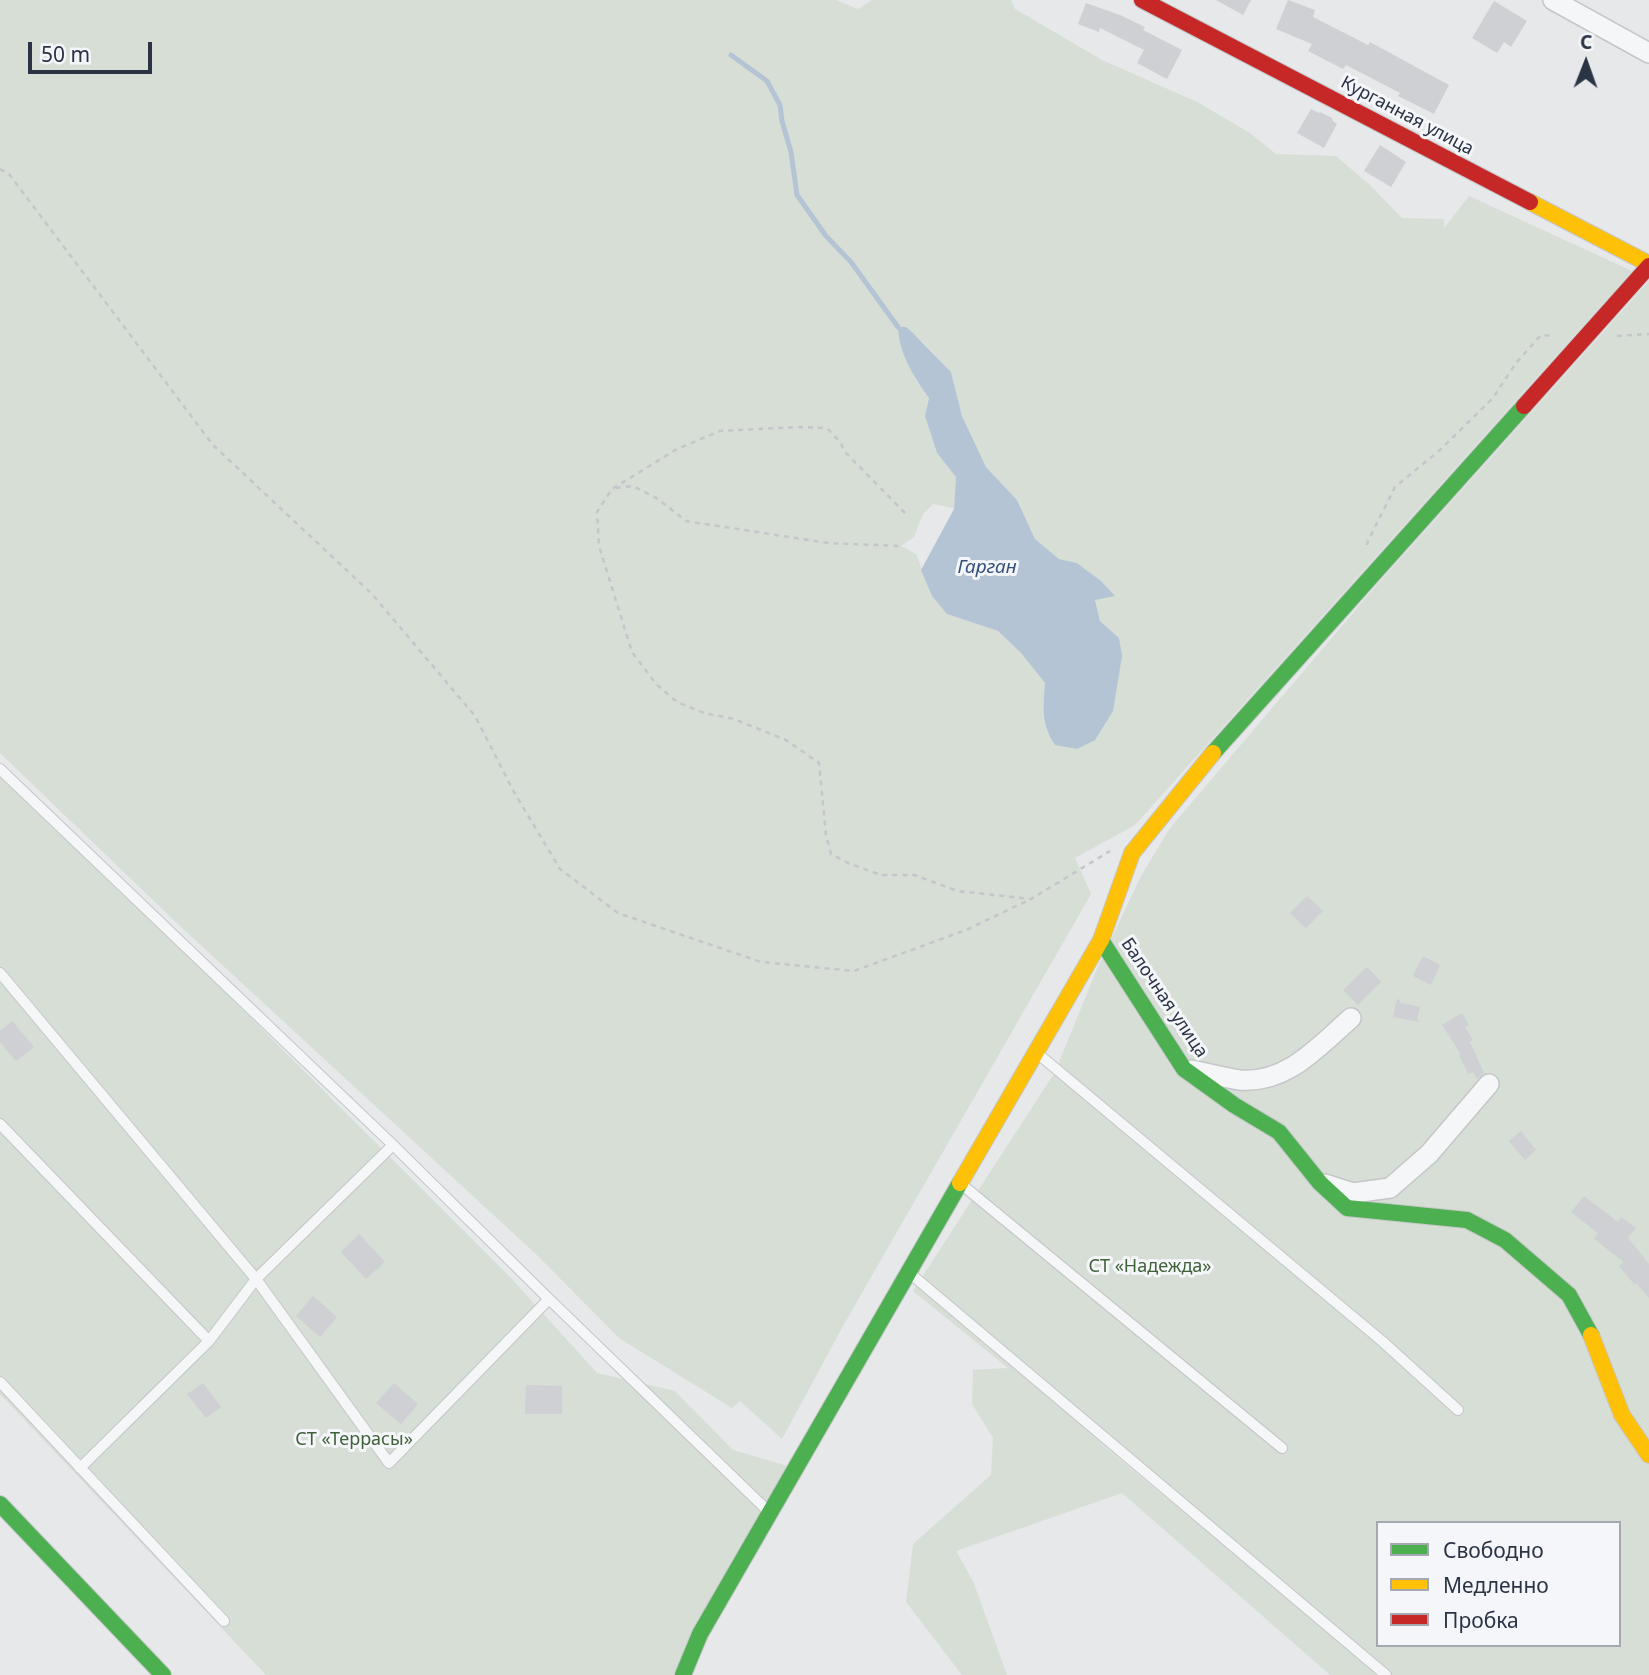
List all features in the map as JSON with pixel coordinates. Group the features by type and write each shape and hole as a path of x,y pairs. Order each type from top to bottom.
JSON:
{"street":[{"path":"1553,0 1649,53"},
{"name":"Курганная улица","path":"1146,1 1649,265"},
{"path":"683,1675 700,1634 1101,940 1132,853 1199,769 1649,265"},
{"name":"Балочная улица","path":"1101,940 1184,1069 1234,1105 1279,1132 1321,1183 1347,1208 1467,1220 1506,1240 1569,1295 1593,1338 1622,1415 1649,1455"},
{"path":"1184,1069 1242,1080 1273,1076 1301,1063 1351,1018"},
{"path":"1321,1183 1353,1193 1390,1188 1429,1154 1489,1084"},
{"path":"0,1504 163,1675"}],"lane":[{"path":"0,769 393,1145 770,1513"},
{"path":"0,973 256,1279 389,1463 549,1299"},
{"path":"1036,1053 1382,1341 1458,1410"},
{"path":"0,1124 209,1341"},
{"path":"80,1468 209,1341 256,1279 393,1145"},
{"path":"961,1183 1282,1448"},
{"path":"909,1272 1386,1675"},
{"path":"0,1382 224,1621"}],"path":[{"path":"0,169 9,174 213,445 372,594 475,716 514,792 561,869 618,913 761,962 854,971 965,930 1031,899 1110,851"},
{"path":"905,513 844,452 841,443 827,428 799,427 720,431 677,449 612,489 597,512 599,546 632,652 656,684 677,702 704,713 734,719 786,740 819,762 826,835 831,854 881,875 914,875 958,891 1031,899"},
{"path":"612,489 632,486 658,499 686,521 828,543 901,546"}],"green space":[{"path":"0,0 836,0 858,9 872,0 1011,0 1015,9 1102,60 1197,102 1250,133 1276,154 1336,156 1402,218 1444,219 1444,228 1469,196 1632,271 1135,825 1075,858 1091,894 843,1326 782,1439 740,1401 732,1408 619,1338 538,1256 180,926 0,753","holes":["906,327 951,372 962,416 986,467 1017,500 1035,539 1059,559 1077,563 1101,581 1114,596 1095,599 1100,621 1119,638 1055,745 1045,723 1045,683 1021,653 998,631 947,614 932,596 916,554 901,546 914,537 923,514 933,504 954,508 956,477 937,453 925,416 929,398 914,377"]},
{"name":"СТ «Надежда»","path":"1649,281 1649,1675 1390,1675 1077,1424 1381,1675 1330,1675 1122,1493 956,1551 973,1581 1007,1675 962,1675 906,1602 913,1544 991,1475 993,1438 972,1404 973,1370 1008,1368 913,1291 1055,1072 1097,969 1141,876 1170,828 1376,586"},
{"name":"СТ «Террасы»","path":"0,767 510,1277 597,1373 675,1391 733,1450 791,1467 677,1675 266,1675 0,1394"}],"water":[{"name":"Гарган","path":"898,327 906,327 951,372 962,416 986,467 1017,500 1035,539 1059,559 1077,563 1101,581 1115,596 1095,600 1100,621 1119,638 1122,656 1113,711 1095,740 1077,749 1055,745 1050,738 1044,715 1045,683 1021,653 998,631 947,614 932,596 921,570 954,509 956,477 937,453 925,416 929,398 904,356"}],"building":[{"path":"1216,0 1251,0 1243,15"},
{"path":"1288,0 1315,10 1313,17 1368,45 1370,42 1449,85 1434,114 1346,65 1343,69 1308,51 1312,44 1276,29"},
{"path":"1494,1 1527,21 1511,47 1504,42 1497,53 1472,38"},
{"path":"1086,3 1145,27 1143,30 1182,50 1167,79 1137,63 1144,50 1100,28 1099,32 1078,24"},
{"path":"1311,109 1332,118 1337,124 1324,148 1297,133"},
{"path":"1380,145 1406,162 1391,187 1364,171"},
{"path":"1307,896 1323,911 1306,928 1290,913"},
{"path":"1423,956 1440,965 1431,985 1413,976"},
{"path":"1367,967 1381,982 1358,1005 1343,990"},
{"path":"1397,998 1401,1003 1420,1007 1417,1020 1420,1022 1393,1017"},
{"path":"1462,1013 1469,1025 1465,1027 1473,1040 1470,1042 1484,1073 1477,1079 1473,1072 1468,1074 1459,1055 1461,1054 1442,1025"},
{"path":"12,1021 34,1047 16,1061 0,1042 0,1031"},
{"path":"1521,1131 1536,1150 1525,1160 1509,1141"},
{"path":"1584,1196 1618,1222 1621,1217 1636,1228 1628,1238 1649,1264 1649,1298 1619,1266 1624,1262 1594,1239 1598,1233 1571,1212"},
{"path":"359,1234 385,1262 366,1279 341,1252"},
{"path":"313,1296 337,1317 320,1337 296,1316"},
{"path":"203,1383 221,1407 206,1418 187,1394"},
{"path":"394,1383 418,1404 401,1424 376,1403"},
{"path":"526,1385 562,1386 562,1414 525,1414"}],"waterway":[{"path":"731,55 767,81 780,105 797,195 826,236 851,262 898,327"}],"traffic: fast":[{"path":"1213,753 1524,406"},
{"path":"1101,940 1184,1069 1234,1105 1279,1132 1320,1183 1347,1208 1467,1220 1505,1240 1569,1295 1591,1335"},
{"path":"683,1675 700,1634 960,1183"},
{"path":"0,1504 163,1675"}],"traffic: slow":[{"path":"1530,202 1649,264"},
{"path":"960,1183 1101,940 1132,853 1213,753"},
{"path":"1591,1335 1622,1415 1649,1455"}],"traffic: jam":[{"path":"1142,0 1530,202"},
{"path":"1524,406 1649,266"}]}
